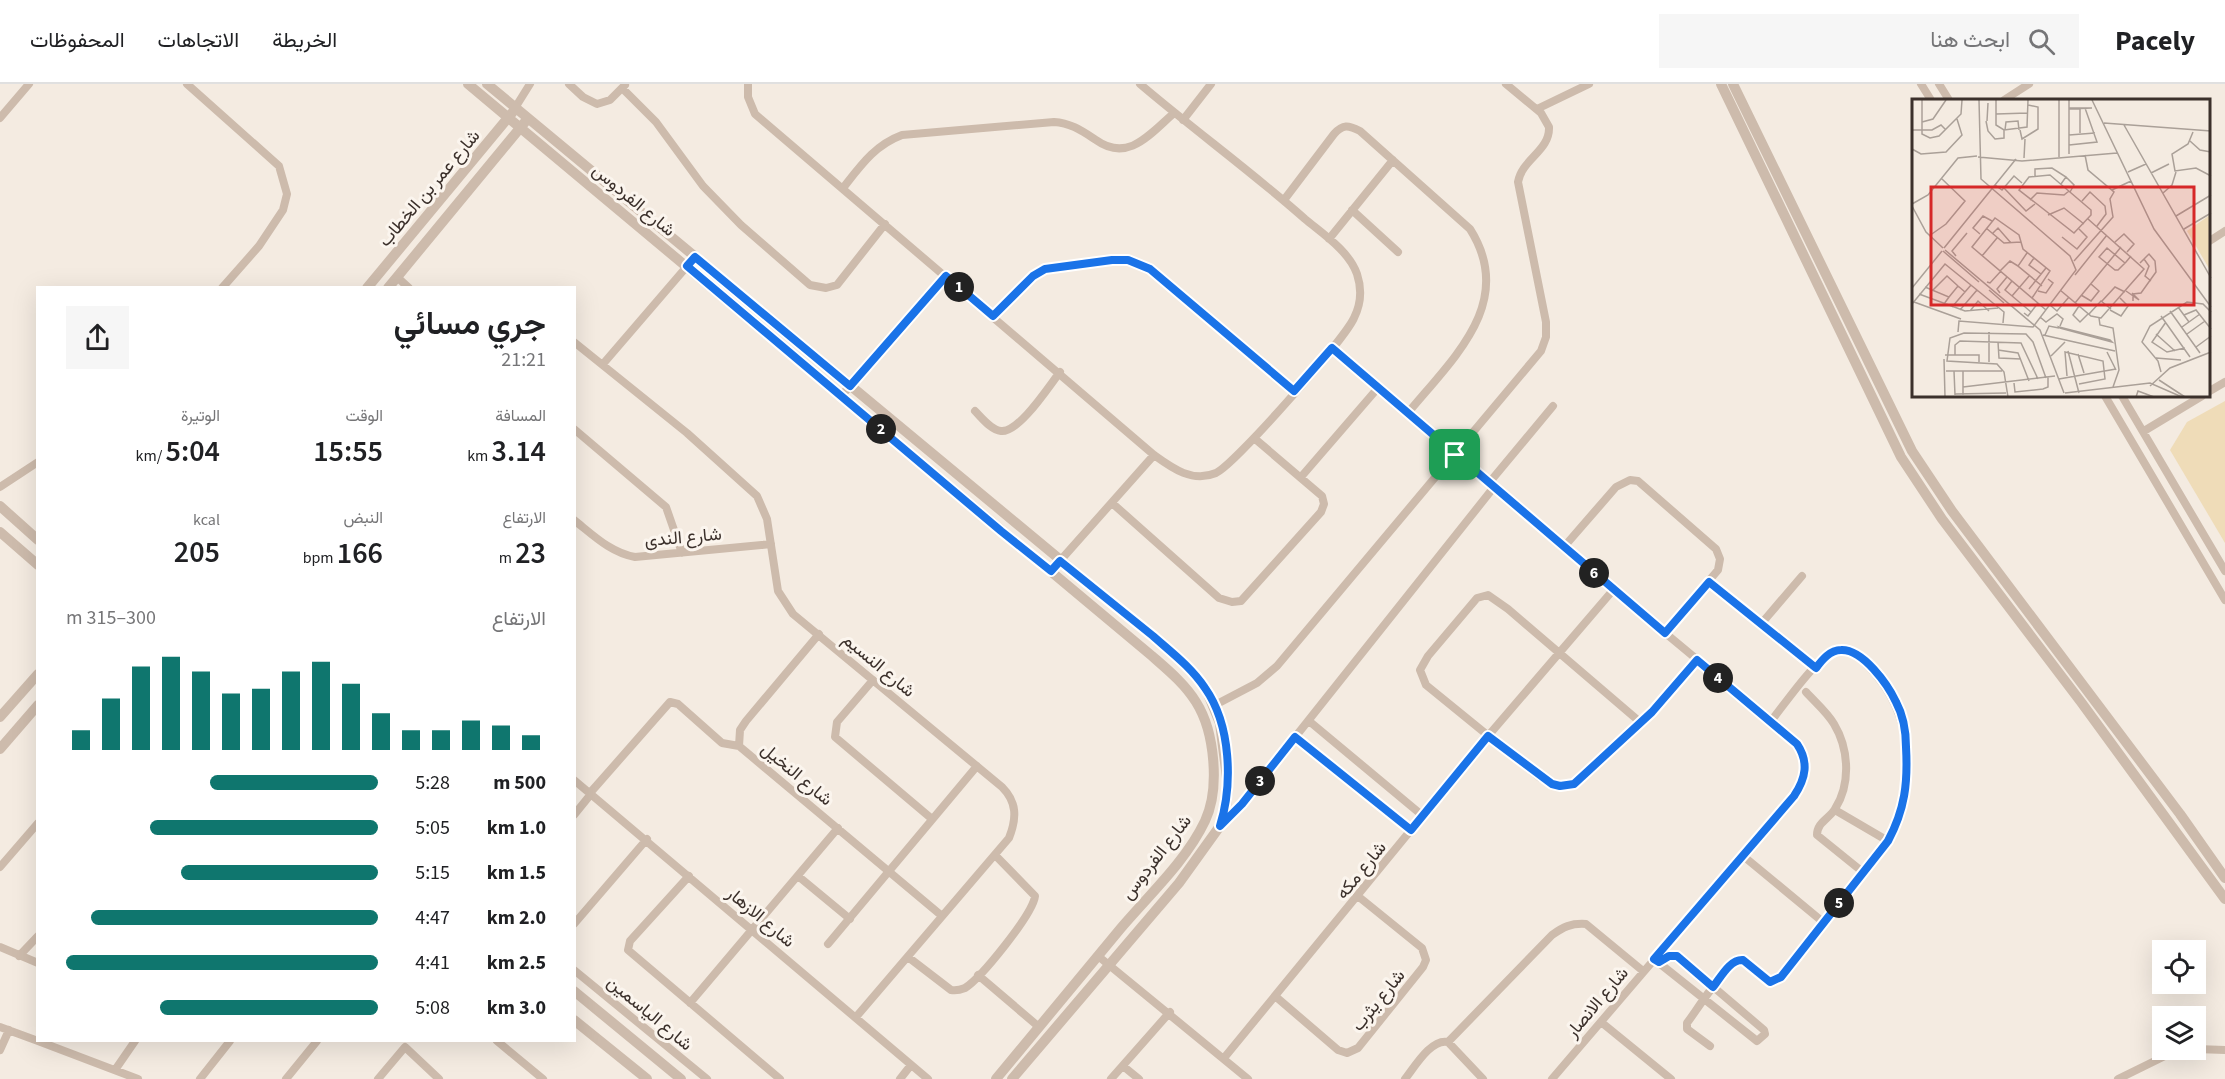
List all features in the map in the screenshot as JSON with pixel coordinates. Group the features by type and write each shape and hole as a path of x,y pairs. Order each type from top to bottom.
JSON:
{"street":[{"path":"0,118 29,84"},
{"path":"188,84 279,166 287,194 283,210 259,246 224,286"},
{"name":"شارع الفردوس","path":"468,84 1152,656 1187,690 1203,714 1211,755 1212,797 1204,823 1165,877 996,1079"},
{"name":"شارع الفردوس","path":"487,84 1181,660 1206,689 1215,705 1227,765 1226,807 1220,826 1198,860 1111,966 1012,1079"},
{"path":"515,108 530,84"},
{"path":"569,84 590,102 597,104 610,100 624,86 656,123 710,194 741,225 810,285 826,288 837,285 885,224"},
{"path":"748,84 748,98 755,114 1154,454 1185,475 1200,477 1215,473 1227,466 1332,348 1354,320 1361,287 1356,271 1346,255 1329,239 1140,84"},
{"path":"1183,120 1211,84"},
{"path":"1215,705 1257,683 1271,672 1536,357 1546,337 1546,322 1518,182 1524,166 1548,138 1547,122 1537,110 1506,84"},
{"path":"1537,110 1589,84"},
{"path":"1721,84 1881,420 1901,457 1942,519 2225,899"},
{"path":"1733,84 1912,451 1959,520 2222,874 2209,876"},
{"path":"1921,84 1930,99"},
{"path":"1939,84 1948,99"},
{"path":"2006,99 2029,84"},
{"name":"شارع عمر بن الخطاب","path":"370,286 515,108"},
{"path":"843,188 874,149 902,135 1054,122 1075,126 1113,150 1125,150 1143,140 1174,113"},
{"name":"شارع عمر بن الخطاب","path":"390,286 528,118"},
{"path":"1284,200 1334,134 1345,126 1360,131 1470,229 1482,251 1488,275 1484,307 1477,322 1407,414"},
{"path":"1329,239 1393,160"},
{"path":"629,218 636,208"},
{"path":"1352,210 1398,252"},
{"path":"2210,241 2225,231"},
{"path":"603,364 695,257"},
{"path":"993,316 1033,276 1045,269 1128,260 1150,269 1294,391"},
{"path":"842,396 946,276"},
{"path":"397,277 407,286"},
{"name":"شارع النسيم","path":"576,344 745,483 764,507 774,577 784,603 1010,794 1014,805 1014,825 1009,838 856,1017"},
{"name":"شارع الانصار","path":"1332,348 1563,548 1771,721 1802,751 1805,760 1804,778 1794,796 1742,855 1657,960 1643,971 1552,1079"},
{"path":"975,411 995,429 1003,432 1010,430 1020,423 1060,372"},
{"path":"2210,391 2225,382"},
{"path":"1301,477 1377,389"},
{"path":"2106,398 2225,600"},
{"path":"2123,398 2225,571"},
{"path":"2144,431 2199,398"},
{"path":"1220,826 1242,804 1309,721 1553,406"},
{"path":"576,431 666,507 681,553"},
{"path":"1112,503 1219,598 1232,602 1240,601 1321,512 1324,504 1322,496 1254,438"},
{"path":"1051,571 1154,454"},
{"path":"0,487 36,463"},
{"path":"1563,548 1616,487 1630,480 1638,481 1716,549 1720,559 1718,570 1665,633"},
{"path":"0,506 36,538"},
{"name":"شارع الندى","path":"576,521 622,555 635,557 771,544"},
{"path":"0,532 36,563"},
{"path":"1761,624 1802,576"},
{"path":"1709,582 1816,668"},
{"name":"شارع مكه","path":"1224,1058 1359,897 1488,736 1614,589"},
{"path":"1640,722 1488,595 1477,598 1428,656 1420,670 1426,685 1539,777 1552,784 1567,786 1581,779 1640,722 1697,660"},
{"name":"شارع النخيل","path":"819,634 746,721 740,730 739,746 942,916"},
{"path":"1710,1046 1688,1029 1687,1023 1713,987 1733,962 1738,960 1743,960 1770,982 1777,981 1888,841 1901,816 1905,799 1906,746 1897,703 1873,670 1849,651 1832,652 1771,721"},
{"path":"0,717 36,676"},
{"path":"873,680 837,722 835,737 932,819"},
{"path":"1806,692 1834,723 1844,747 1846,777 1835,810 1818,826 1817,835 1864,873"},
{"path":"576,813 670,702 678,704 722,743 739,746"},
{"path":"0,748 36,707"},
{"path":"1309,721 1423,816"},
{"path":"1295,737 1411,830"},
{"path":"828,944 977,766"},
{"name":"شارع الازهار","path":"576,782 647,839 928,1079"},
{"path":"1835,810 1888,841"},
{"path":"0,867 36,825"},
{"path":"690,1003 838,828"},
{"path":"576,922 647,839"},
{"path":"908,957 951,990 965,988 978,975 1028,915 1035,896 995,855"},
{"path":"1742,855 1823,922"},
{"path":"689,876 630,941 628,950 780,1079"},
{"path":"798,876 850,919"},
{"name":"شارع يثرب","path":"1275,996 1338,1050 1347,1053 1358,1048 1423,967 1426,960 1422,948 1359,897"},
{"path":"1404,1079 1435,1044 1448,1042 1551,935 1563,927 1574,923 1586,924 1643,971"},
{"path":"19,956 36,938"},
{"path":"0,947 36,962"},
{"path":"1098,956 1170,1012 1248,1079"},
{"path":"1677,956 1765,1034 1757,1041 1704,1001 1657,960 1677,956"},
{"name":"شارع الياسمين","path":"576,971 707,1079"},
{"path":"978,975 1039,1027"},
{"path":"576,988 585,978"},
{"path":"576,992 681,1079"},
{"path":"1111,1079 1170,1012"},
{"path":"576,1022 647,1079"},
{"path":"1601,1022 1671,1079"},
{"path":"0,1027 36,1040"},
{"path":"0,1050 9,1030"},
{"path":"41,1042 138,1079"},
{"path":"115,1070 134,1042"},
{"path":"200,1079 229,1042"},
{"path":"286,1079 316,1042"},
{"path":"498,1042 543,1079"},
{"path":"1448,1042 1483,1079"},
{"path":"378,1079 407,1044 439,1079"},
{"path":"2206,1049 2225,1050"},
{"path":"2118,1079 2157,1060"},
{"path":"900,1079 911,1065"},
{"path":"1123,1066 1139,1079"}],"sand":[{"path":"2225,401 2225,543 2170,450 2187,422"}],"route":[{"path":"695,257 850,386 946,276 993,316 1033,276 1045,269 1112,260 1139,262 1294,391 1332,348 1455,455 1665,633 1709,582 1816,668 1832,652 1840,650 1849,651 1861,658 1886,686 1897,703 1906,746 1905,799 1901,816 1878,855 1777,981 1766,980 1743,960 1738,960 1733,962 1713,987 1677,956 1669,956 1659,962 1654,959 1794,796 1804,778 1805,760 1797,744 1697,660 1652,712 1574,784 1560,786 1539,777 1488,736 1411,830 1295,737 1242,804 1220,826 1226,807 1228,786 1225,744 1215,705 1194,673 1143,628 1060,561 1051,571 1001,531 687,266 695,257"}]}
